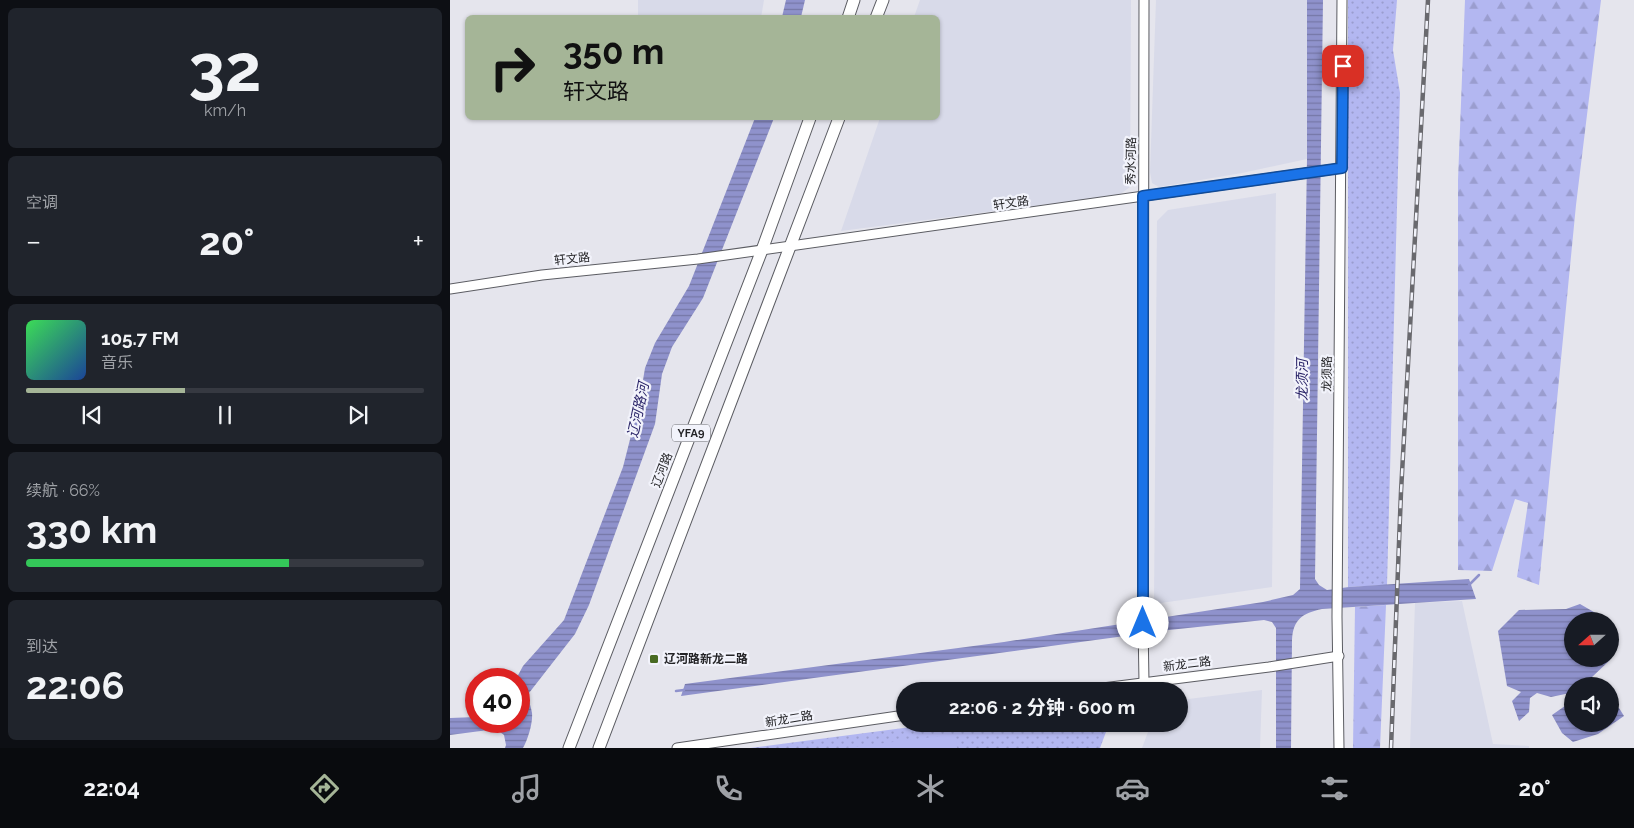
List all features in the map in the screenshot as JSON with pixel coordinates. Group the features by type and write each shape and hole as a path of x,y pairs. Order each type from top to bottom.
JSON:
{"main road":[{"path":"849,15 854,0"},
{"path":"877,15 883,0"},
{"name":"辽河路","path":"570,748 762,250 809,120"},
{"name":"YFA9","path":"599,748 838,120"}],"street":[{"name":"秀水河路","path":"1144,0 1144,682"},
{"name":"龙须路","path":"1339,748 1337,618 1342,0"},
{"name":"轩文路","path":"450,289 542,275 698,259 1342,168"},
{"name":"新龙二路","path":"1144,682 1269,667 1339,656"},
{"name":"新龙二路","path":"677,748 896,716"}],"shaded area":[{"path":"638,0 764,0 762,15 638,15"},
{"path":"920,0 1131,0 1130,187 1119,195 841,231 879,120 940,120 940,15 915,15"},
{"path":"1156,0 1307,0 1307,159 1242,173 1159,187 1152,183 1150,172"},
{"path":"1276,193 1272,587 1154,604 1157,221 1168,210"},
{"path":"1462,601 1493,744 1529,746 1529,748 1410,748 1415,603"},
{"path":"1262,690 1260,748 1142,748 1148,732 1188,732 1188,699"}],"green space":[{"path":"1348,0 1397,0 1393,50 1400,93 1387,585 1348,587"},
{"path":"1465,0 1601,0 1576,205 1539,585 1517,577 1528,503 1515,499 1492,571 1458,570 1458,180"},
{"path":"1386,605 1380,748 1353,748 1355,607"},
{"path":"896,729 896,732 1106,732 1100,748 750,748"},
{"path":"955,734 957,748 846,748"}],"water":[{"path":"786,0 805,0 801,15 782,15"},
{"path":"1307,0 1323,0 1315,579 1319,585 1327,590 1469,579 1476,599 1322,609 1300,618 1294,627 1292,640 1291,748 1276,748 1276,628 1272,622 1264,620 1169,630 681,696 685,684 1004,642 1263,602 1293,595 1300,589 1307,159"},
{"name":"辽河路河","path":"754,120 773,120 703,298 672,347 662,374 655,424 589,605 575,634 530,692 530,668 522,668 564,620 623,467 639,404 645,368 655,343 689,286"},
{"path":"1580,604 1594,612 1564,612 1564,668 1602,668 1592,677 1564,677 1564,694 1551,697 1537,693 1530,698 1529,712 1519,721 1512,701 1521,692 1507,686 1498,631 1519,610 1566,609"},
{"path":"530,704 532,717 530,731"},
{"path":"1564,707 1564,732 1601,732 1573,742 1562,733 1552,715"},
{"path":"1619,708 1624,716 1619,719"},
{"path":"465,717 465,733 450,735 450,718"},
{"path":"501,733 529,733 523,748 505,748 504,735"}],"waterway":[{"path":"1469,585 1479,575"},
{"path":"676,691 684,690"}],"railway":[{"path":"1391,748 1401,492 1428,0"}],"place":[{"name":"辽河路新龙二路","path":"654,659"}],"route":[{"path":"1143,623 1143,196 1342,168 1343,66"}],"water label":[{"name":"龙须河","path":"1302,380"}]}
